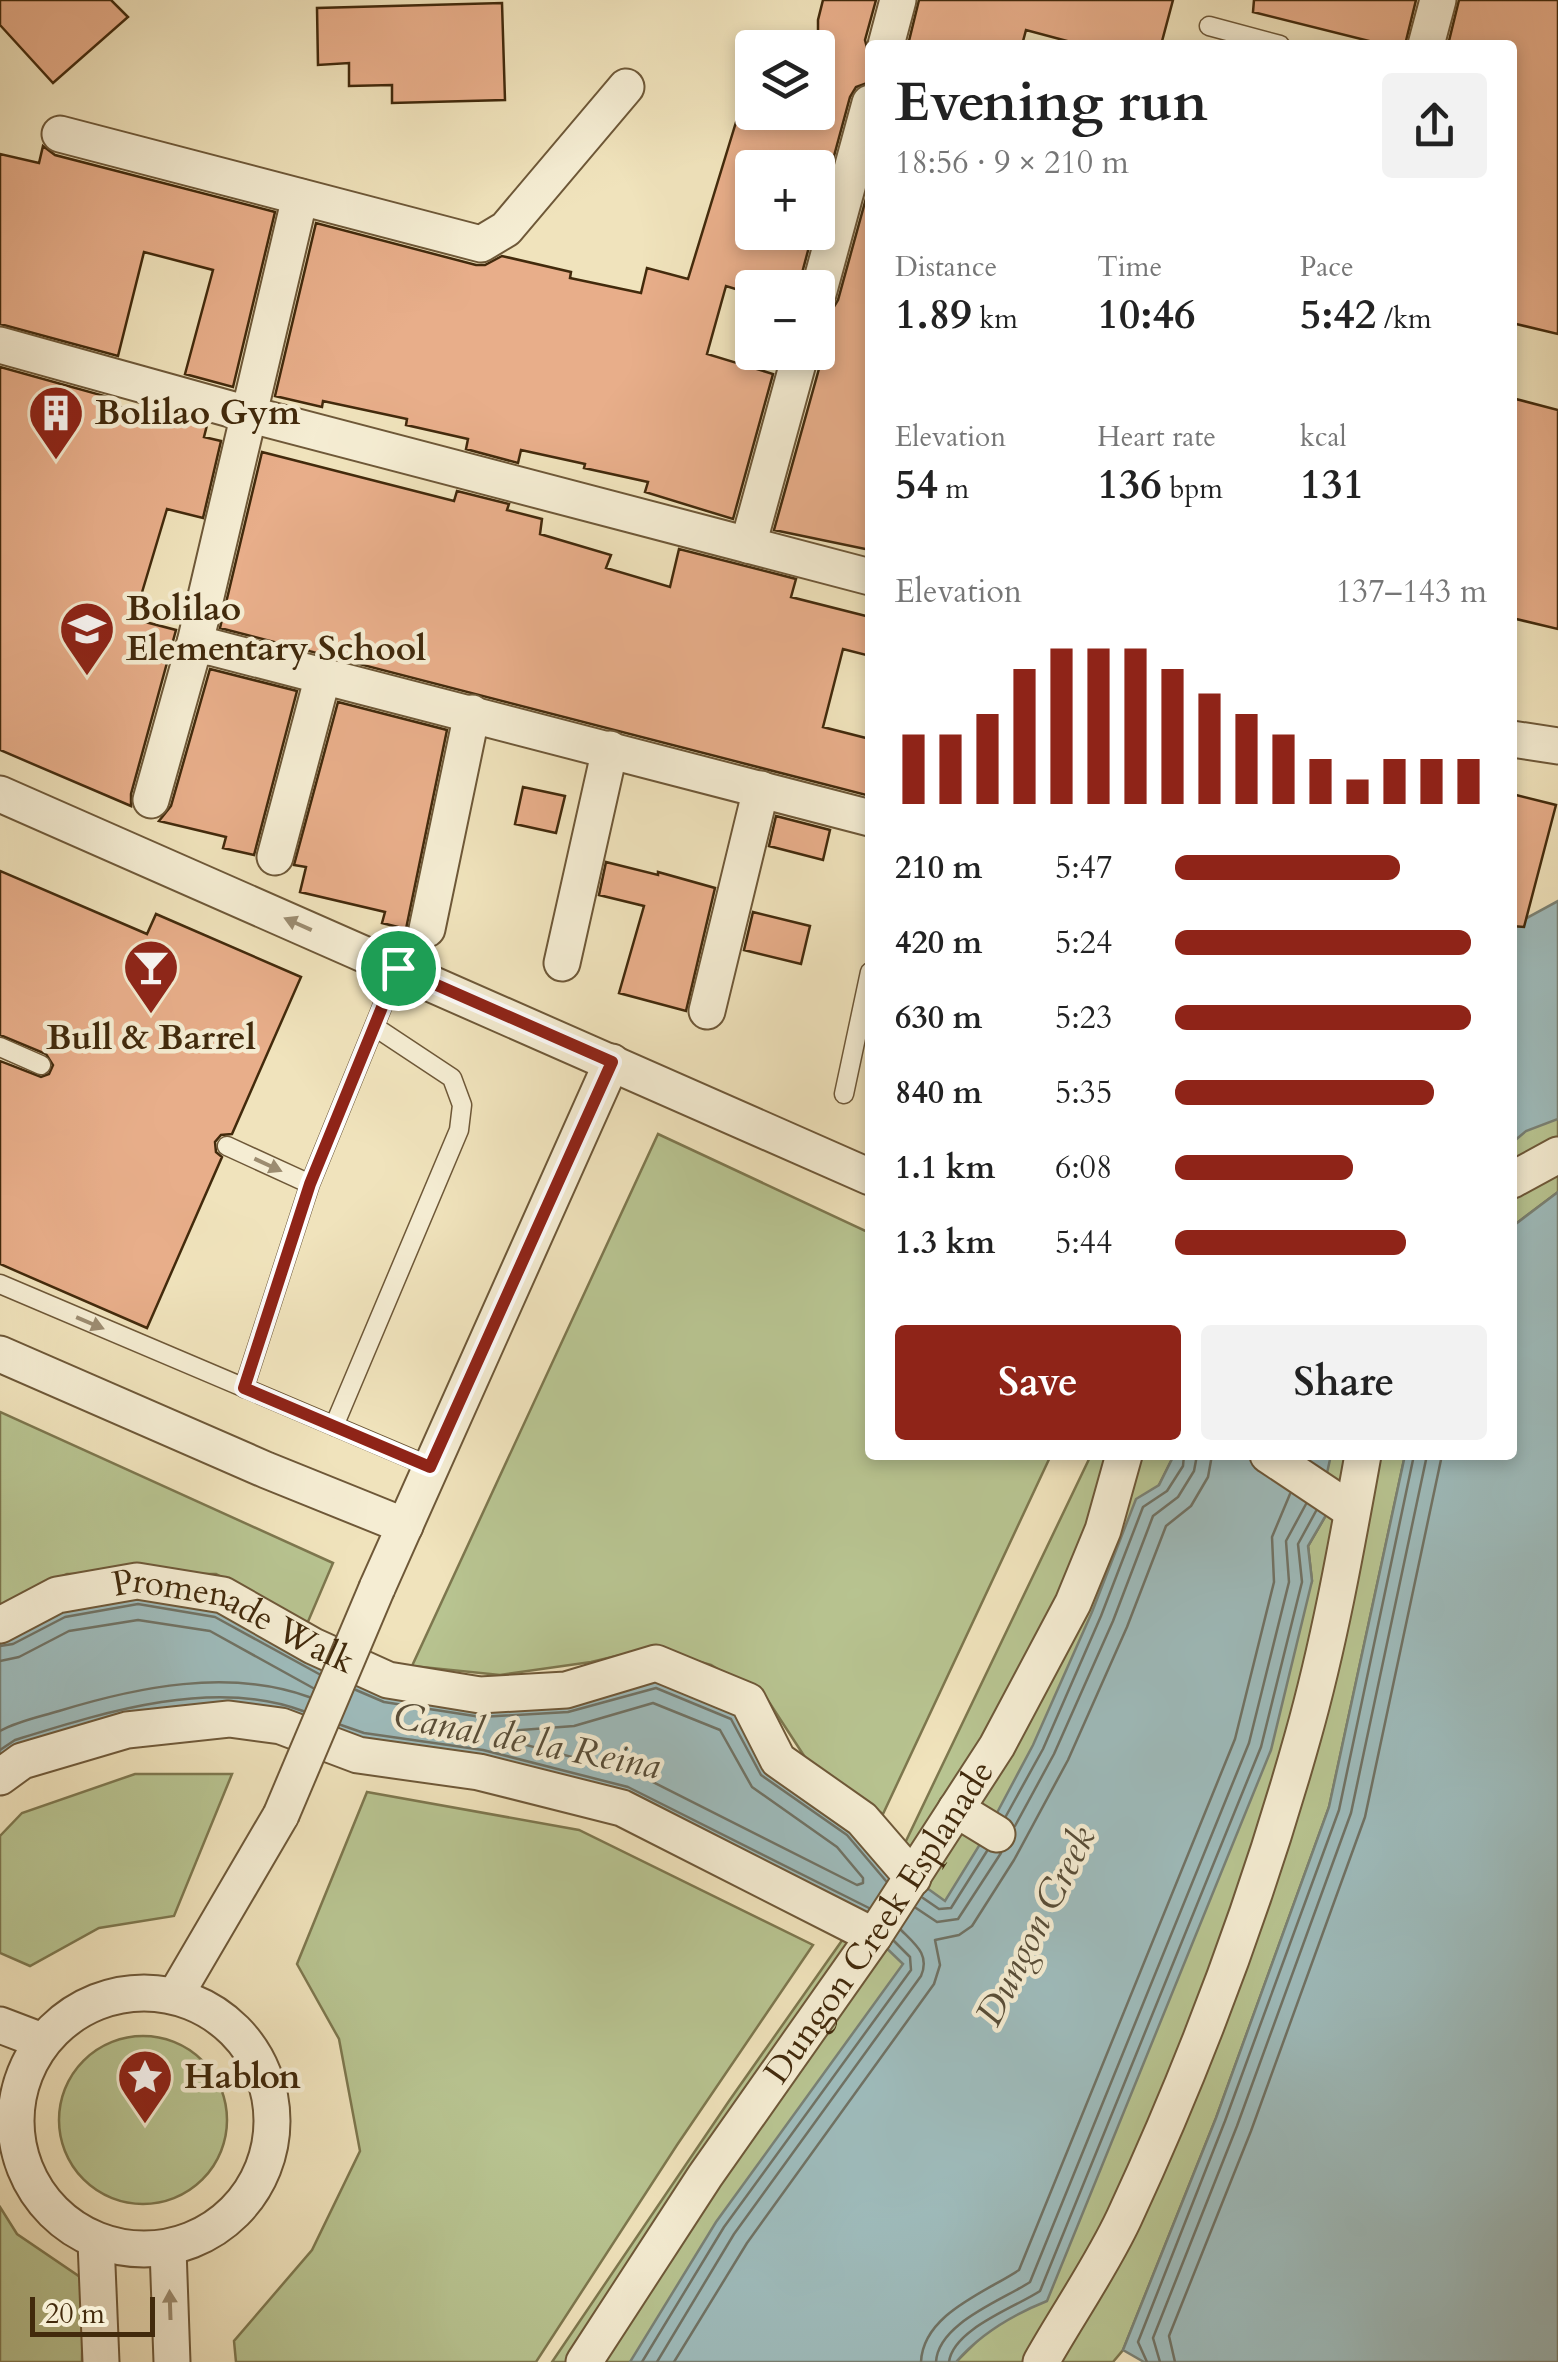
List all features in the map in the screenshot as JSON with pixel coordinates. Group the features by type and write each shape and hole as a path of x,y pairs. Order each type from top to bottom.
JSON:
{"street":[{"path":"887,40 898,0"},
{"path":"1427,40 1438,0"},
{"path":"60,134 481,244 506,230 626,87"},
{"path":"824,270 865,120"},
{"path":"151,800 195,643 300,197"},
{"path":"0,345 865,576"},
{"path":"748,545 796,370"},
{"path":"195,643 865,817"},
{"path":"275,857 323,676"},
{"path":"427,928 472,714"},
{"path":"1517,739 1558,746"},
{"path":"562,963 610,749"},
{"path":"707,1011 760,789"},
{"path":"0,794 865,1175"},
{"path":"175,1996 281,1815 430,1467 612,1062"},
{"path":"1517,1177 1558,1155"},
{"path":"0,1354 405,1526"},
{"name":"Dungon Creek Esplanade","path":"584,2362 705,2176 913,1878 1025,1696 1073,1603 1103,1530 1123,1460"},
{"path":"1276,1460 1352,1511"},
{"path":"1041,2362 1123,2220 1214,2006 1303,1735 1336,1600 1362,1460"},
{"name":"Promenade Walk","path":"0,1625 57,1595 138,1582 223,1595 313,1646 388,1680 480,1694 566,1690 656,1664 748,1701 778,1760 862,1818 913,1878"},
{"path":"0,1777 22,1762 127,1730 229,1719 281,1726 358,1755 479,1772 622,1808 874,1936"},
{"path":"956,1809 997,1834"},
{"path":"138,1992 175,1996 218,2016 252,2050 271,2093 273,2140 258,2186 226,2222 168,2249 140,2252 96,2242 45,2206 18,2155 8,2096 42,2040 69,2016 102,1999 138,1992"},
{"path":"0,2026 42,2040"},
{"path":"96,2242 101,2362"},
{"path":"168,2249 172,2362"}],"lane":[{"path":"1209,26 1261,40"},
{"path":"244,1388 310,1184 398,968"},
{"path":"844,1094 865,995"},
{"path":"334,1426 459,1130 462,1105 452,1078 376,1027"},
{"path":"0,1047 40,1065"},
{"path":"227,1146 310,1184"},
{"path":"0,1284 430,1467"}],"green space":[{"path":"1558,1059 1558,1192 1517,1223 1517,1075"},
{"path":"658,1134 865,1231 865,1460 1049,1460 883,1814 812,1768 767,1699 711,1665 650,1648 591,1662 500,1675 412,1666"},
{"path":"0,1412 333,1563 307,1624 216,1574 67,1574 0,1606"},
{"path":"1089,1460 1172,1460 1159,1485 1159,1516 712,2362 552,2362 729,2101 893,1868"},
{"path":"1320,1460 1404,1460 1329,1807 1216,2118 1123,2350 1113,2362 956,2362 984,2334 1015,2314 1312,1581 1308,1546 1329,1510"},
{"path":"135,1774 232,1774 174,1916 99,1928 30,1966 0,1953 0,1836 22,1813"},
{"path":"367,1792 579,1830 813,1945 536,2362 236,2362 234,2341 312,2250 360,2151 339,2039 297,1964"},
{"path":"143,2036 175,2042 202,2061 221,2088 227,2120 221,2152 202,2179 175,2198 143,2204 111,2198 84,2179 65,2152 59,2120 65,2088 84,2061 111,2042"},
{"path":"0,2207 17,2234 83,2279 82,2362 0,2362"}],"water":[{"path":"1558,901 1558,1119 1517,1139 1517,923"},
{"path":"1558,1192 1558,2362 1144,2362 1123,2350 1216,2118 1329,1807 1404,1460 1517,1460 1517,1223"},
{"path":"1172,1460 1330,1460 1329,1510 1308,1546 1312,1581 1271,1750 1047,2301 998,2326 956,2362 630,2362 716,2222 903,1964 874,1936 622,1808 229,1719 0,1777 0,1625 137,1581 313,1646 480,1695 656,1663 748,1701 778,1760 913,1878 945,1901 1033,1745 1092,1612 1136,1499 1159,1485"}],"building":[{"path":"0,0 111,0 128,17 53,83 0,25"},
{"path":"823,0 876,0 865,40 865,84 856,87 850,97 835,152 735,150 735,250 808,250 803,270 735,270 735,289 726,286 707,354 735,362 735,370 773,374 733,519 645,492 648,482 584,468 585,464 521,450 518,463 466,449 468,439 406,425 407,419 323,401 322,407 275,396 316,223 476,265 502,256 571,272 570,278 641,293 647,268 688,279 735,125 735,130 835,130 835,30 818,30"},
{"path":"919,0 1173,0 1162,40 1063,40 1026,30 1023,40 909,40"},
{"path":"1254,0 1416,0 1406,40 1365,40 1253,12"},
{"path":"1459,0 1558,0 1558,334 1517,324 1517,40 1449,40"},
{"path":"502,3 505,100 392,103 392,85 349,86 349,63 318,65 317,8"},
{"path":"43,146 55,155 275,212 233,387 185,374 213,270 144,252 118,356 0,324 0,154 39,163"},
{"path":"865,202 865,549 774,530 819,370 835,370 835,305"},
{"path":"0,367 108,397 106,403 172,421 174,415 207,425 204,437 221,441 203,518 167,509 134,619 176,630 131,806 0,750"},
{"path":"1517,399 1558,410 1558,629 1517,619"},
{"path":"262,452 454,501 457,491 509,504 507,510 542,519 540,534 611,555 606,568 670,587 679,549 796,579 791,597 865,616 865,655 843,649 823,727 865,738 865,795 220,628"},
{"path":"210,669 297,691 254,855 223,848 226,837 159,821 171,806"},
{"path":"338,702 447,730 406,929 382,923 385,912 300,892 306,867 294,865"},
{"path":"523,787 565,796 556,833 515,824"},
{"path":"1517,795 1556,805 1524,927 1517,926"},
{"path":"776,816 830,830 823,860 769,846"},
{"path":"606,862 715,888 686,1011 619,993 644,906 599,895"},
{"path":"0,871 147,934 156,914 301,977 232,1134 221,1135 215,1142 216,1152 222,1157 147,1328 0,1264 0,1061 41,1077 49,1074 53,1065 46,1054 0,1035"},
{"path":"753,912 810,926 801,964 744,950"}],"place":[{"name":"Bolilao Gym","path":"56,462"},
{"name":"Bolilao Elementary School","path":"87,678"},
{"name":"Bull & Barrel","path":"151,1016"},
{"name":"Hablon","path":"145,2126"}],"route":[{"path":"398,968 612,1062 430,1467 244,1388 310,1184 398,968"}],"water label":[{"name":"Canal de la Reina","path":"527,1741"},
{"name":"Dungon Creek","path":"1036,1926"}]}
